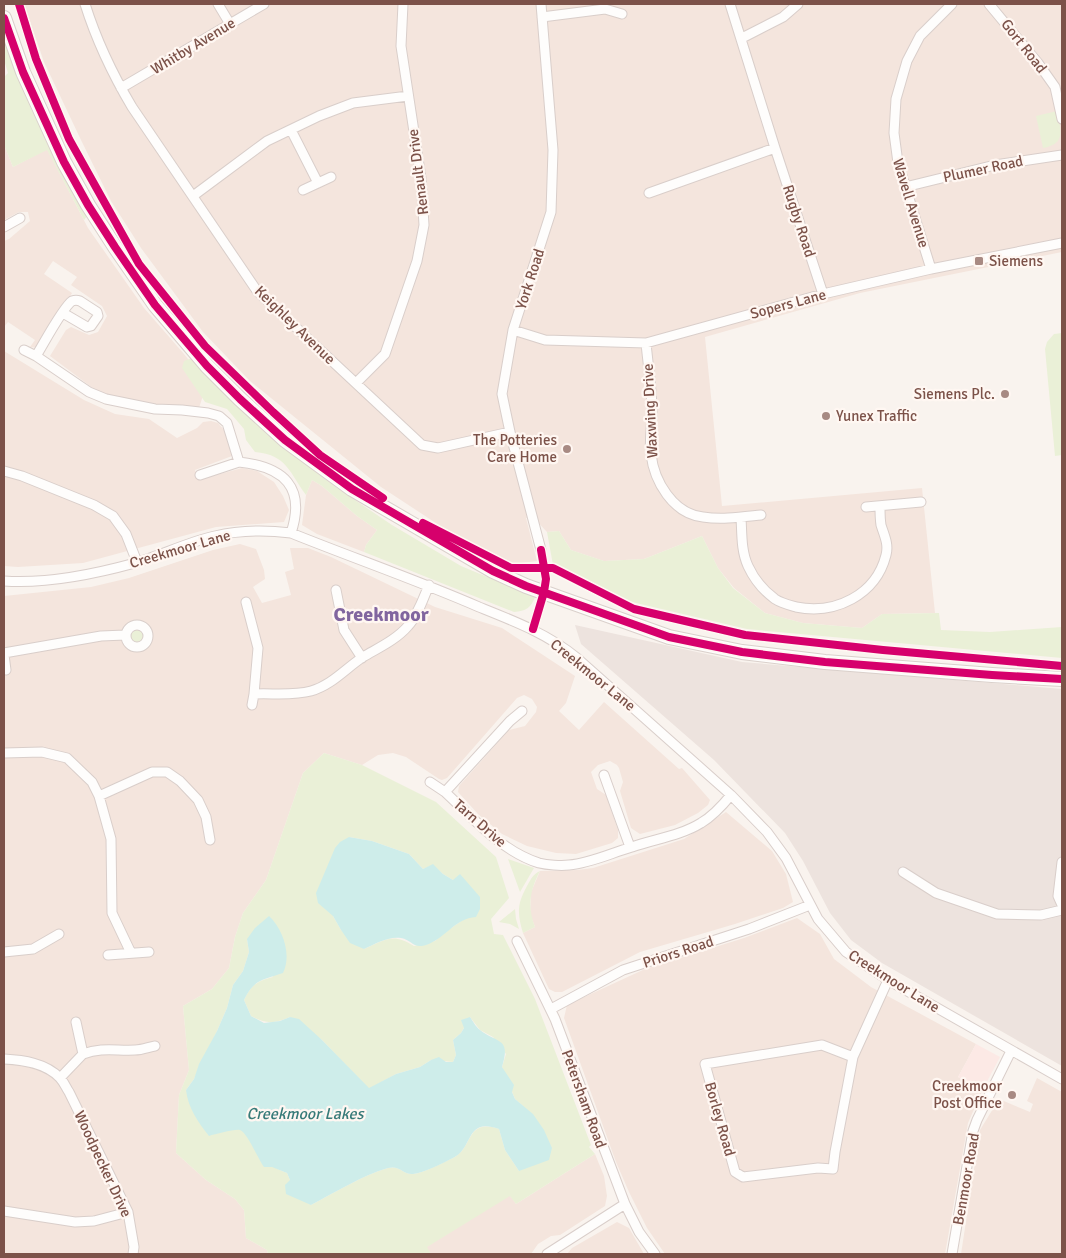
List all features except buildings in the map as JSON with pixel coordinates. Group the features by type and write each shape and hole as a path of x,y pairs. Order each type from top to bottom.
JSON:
{"street":[{"name":"Keighley Avenue","path":"85,4 121,88 132,107 257,291 422,444 438,448 510,432"},
{"path":"218,4 230,24"},
{"name":"Whitby Avenue","path":"121,88 264,4"},
{"name":"Renault Drive","path":"356,383 384,354 415,269 422,242 424,225 423,198 401,46 403,4"},
{"name":"York Road","path":"541,4 553,150 551,212 513,330 502,394 541,550"},
{"name":"Rugby Road","path":"730,4 823,294"},
{"path":"742,38 783,17 798,4"},
{"name":"Wavell Avenue","path":"931,269 895,148 896,99 907,61 920,36 952,4"},
{"name":"Gort Road","path":"989,4 1038,63 1055,87 1062,119"},
{"path":"542,17 605,9 622,14"},
{"path":"4,18 23,72 64,162 114,247 155,305 207,366 240,399 285,440 352,489 493,572 526,586 668,636 742,652 825,662 1062,679"},
{"path":"192,196 267,141 318,116 353,104 408,96"},
{"path":"291,130 318,183"},
{"path":"649,193 775,148"},
{"name":"Plumer Road","path":"905,186 995,165 1062,155"},
{"path":"303,190 331,177"},
{"path":"4,228 20,218"},
{"name":"Sopers Lane","path":"513,330 545,340 646,343 823,294 931,269 1062,243"},
{"path":"36,356 63,313"},
{"name":"Waxwing Drive","path":"646,343 652,411 651,455 654,469 662,487 676,504 689,513 702,517 761,515"},
{"path":"24,350 89,392 106,399 155,410 208,412 219,416 227,423 239,462"},
{"path":"200,475 239,462 258,464 271,470 289,483 296,498 295,518 291,533"},
{"path":"4,471 22,476 94,506 113,516 126,534 137,562"},
{"path":"866,507 921,502"},
{"path":"741,517 743,546 747,564 764,589 775,599 786,604 822,609 832,608 856,596 872,582 879,572 887,552 886,536 881,525 880,506"},
{"name":"Creekmoor Lane","path":"4,581 89,574 137,562 215,536 246,531 291,533 429,585 532,629 568,650 731,795 767,832 786,858 810,905 828,933 846,952 888,980 1062,1080"},
{"path":"254,694 299,693 313,690 337,678 362,658 383,646 406,629 415,618 429,585"},
{"path":"336,590 344,630 362,658"},
{"path":"246,602 258,648 252,705"},
{"path":"6,670 4,654 101,636 125,635"},
{"name":"Tarn Drive","path":"444,792 510,720 522,711"},
{"path":"4,753 42,752 67,758 92,782 99,796 111,839 112,913 131,953"},
{"path":"99,796 152,772 166,772 180,781 198,800 206,818 210,840"},
{"path":"604,775 630,847"},
{"name":"Tarn Drive","path":"430,782 509,849 541,864 568,866 593,860 699,824 712,816 731,795"},
{"path":"1062,862 1058,896 1062,905"},
{"path":"903,872 936,893 996,914 1041,915 1062,910"},
{"name":"Priors Road","path":"551,1009 623,970 749,929 810,905"},
{"path":"4,952 33,949 59,934"},
{"name":"Petersham Road","path":"517,941 551,1009 625,1204 639,1232 655,1254"},
{"path":"108,955 149,952"},
{"name":"Borley Road","path":"853,1057 822,1044 705,1064 735,1172 742,1177 818,1168 833,1169 834,1152 853,1057 888,980"},
{"path":"76,1022 83,1054"},
{"path":"60,1078 83,1054 102,1050 136,1050 155,1046"},
{"name":"Benmoor Road","path":"952,1254 973,1131 1011,1051"},
{"name":"Woodpecker Drive","path":"4,1059 40,1065 60,1078 69,1092 128,1212 133,1238 133,1254"},
{"path":"547,1254 625,1204"},
{"path":"4,1211 75,1222 94,1221 128,1212"}],"shaded area":[{"path":"24,4 1062,4 1062,252 860,293 705,337 722,506 922,488 935,613 882,614 862,628 803,623 765,613 734,588 718,568 702,536 644,559 604,561 571,550 559,531 547,532 532,516 526,518 537,561 514,564 445,529 381,487 250,381 203,332 141,248 111,201 44,62"},
{"path":"4,145 13,167 47,149 88,228 144,308 207,383 199,408 156,404 108,395 94,389 50,356 66,330 71,327 89,335 98,332 107,316 102,306 71,285 77,277 53,261 44,274 72,293 38,348 30,347 35,340 8,322 4,327 4,241 30,221 28,212 19,212 4,220"},
{"path":"4,351 84,400 115,414 149,419 177,438 197,428 203,422 211,421 218,423 224,430 232,456 195,470 198,480 242,468 257,471 274,482 283,496 289,510 284,522 216,527 83,563 18,567 4,566"},
{"path":"312,480 377,530 366,545 364,552 317,534 302,525 306,495"},
{"path":"240,544 256,549 264,570 265,579 253,587 262,603 291,595 285,572 294,569 290,548 308,548 331,557 435,607 502,628 575,676 566,703 559,711 579,730 604,702 679,769 682,768 710,800 708,805 698,813 675,825 640,834 631,828 620,791 623,782 619,768 610,761 598,765 591,772 597,789 606,795 618,830 618,838 612,843 576,854 556,853 527,846 502,834 478,814 458,792 459,786 509,730 525,726 536,712 537,707 532,699 524,695 517,698 447,778 442,780 406,757 393,753 378,755 362,765 324,753 303,773 266,880 243,913 235,937 229,968 212,989 183,1006 189,1070 179,1095 176,1153 206,1180 235,1199 244,1210 246,1238 267,1250 268,1254 4,1254 4,596 91,587 129,578 213,550"},
{"path":"575,625 742,662 1062,689 1062,1066 882,963 851,940 830,913 803,861 785,833 714,760 581,644"},
{"path":"726,812 772,851 786,874 793,902 783,908 735,924 640,952 562,992 555,992 549,989 523,933 535,927 530,914 531,892 540,871 593,868 684,839"},
{"path":"797,918 820,934 834,959 871,987 976,1044 958,1077 982,1091 968,1123 945,1254 665,1254 647,1228 629,1192 616,1162 564,1018 567,1005 645,969 744,938"},
{"path":"976,1044 1000,1057 982,1091 958,1077"},
{"path":"1037,1078 1062,1092 1062,1254 961,1254 980,1130 999,1099 1030,1112 1033,1104 1027,1101"},
{"path":"595,1154 604,1176 607,1196 605,1206 560,1235 551,1236 538,1244 531,1254 431,1254 426,1247 510,1195 516,1204"},
{"path":"617,1222 629,1228 644,1254 567,1254 572,1248"}],"green space":[{"path":"4,31 31,109 87,216 84,220 47,150 13,167 4,145 4,77 8,73 4,60"},
{"path":"1057,111 1060,130 1059,140 1043,148 1036,116"},
{"path":"1062,333 1062,455 1055,456 1045,349 1047,342 1054,334"},
{"path":"192,358 280,445 337,488 392,525 461,566 535,597 532,604 525,610 514,612 364,552 366,545 377,530 312,480 306,495 291,472 281,461 266,454 255,452 246,440 244,429 227,409 205,402 182,368 184,361"},
{"path":"559,531 571,550 604,561 644,559 702,536 718,568 733,588 765,613 803,623 862,628 882,614 939,613 941,630 990,632 1062,627 1062,658 747,629 632,602 553,565 547,532"},
{"path":"137,628 142,630 144,635 142,640 137,642 132,640 130,635 132,630"},
{"path":"324,753 362,765 436,802 496,857 509,898 491,919 494,934 503,935 535,999 591,1145 589,1147 595,1154 516,1204 510,1196 427,1247 431,1254 268,1254 267,1250 246,1238 244,1210 235,1199 206,1180 176,1153 179,1095 189,1070 183,1006 212,989 229,968 235,937 243,913 266,880 303,773","holes":["349,837 372,841 409,854 423,869 433,865 453,880 467,917 435,941 414,946 394,938 383,940 364,949 341,930 333,916","247,939 273,977 255,984 244,1000 251,1016 261,1021 270,1022 290,1017 322,1040 369,1089 396,1074 420,1067 431,1060 453,1062 456,1055 453,1040 461,1033 470,1017 480,1030 493,1037 506,1054 502,1067 515,1099 523,1106 519,1171 505,1150 499,1129 480,1127 471,1136 460,1153 453,1158 413,1174 392,1167 378,1171 311,1205 290,1180 287,1173 274,1167 262,1158 246,1133 186,1090 194,1079 217,1031 227,1008 233,985 243,971 249,952"]},
{"path":"508,859 534,868 520,892"},
{"path":"540,871 534,885 530,905 535,927 523,933 519,914 520,904 531,879"},
{"path":"515,909 519,929 510,924 499,922"}],"water":[{"path":"349,837 372,841 409,854 423,869 433,864 443,874 453,880 460,874 480,897 480,909 476,917 462,921 433,942 422,946 415,945 401,938 391,938 364,949 350,943 333,916 318,903 316,893 335,848 340,842"},
{"name":"Creekmoor Lakes","path":"269,916 274,921 285,943 286,966 283,973 260,981 248,993 244,1000 251,1016 264,1023 280,1021 290,1017 299,1019 369,1088 396,1074 420,1067 439,1057 446,1062 453,1062 456,1055 453,1040 464,1028 461,1020 470,1017 480,1030 504,1046 502,1067 514,1085 512,1092 515,1099 533,1114 544,1130 552,1148 549,1160 519,1171 505,1150 499,1129 488,1126 480,1127 471,1135 460,1153 439,1165 413,1174 392,1167 378,1171 311,1205 286,1194 285,1185 290,1180 287,1173 272,1167 264,1167 243,1132 234,1130 209,1136 191,1109 186,1090 194,1079 199,1064 217,1031 227,1008 233,985 243,971 249,952 247,939 255,928"}],"cycle path":[{"path":"19,4 36,59 69,139 139,264 205,346 273,412 320,455 383,498"},
{"path":"4,18 23,72 64,162 88,205 155,305 207,366 240,399 285,440 352,489 493,571 526,586 669,637 742,652 825,662 1062,679"},
{"path":"423,523 511,568 553,568 634,609 745,635 1062,666"},
{"path":"533,629 546,579 541,550"}],"place":[{"name":"Siemens","path":"979,261"},
{"name":"Siemens Plc.","path":"1005,394"},
{"name":"Yunex Traffic","path":"826,416"},
{"name":"The Potteries Care Home","path":"567,449"},
{"name":"Creekmoor Post Office","path":"1012,1095"}],"district":[{"name":"Creekmoor","path":"381,614"}]}
